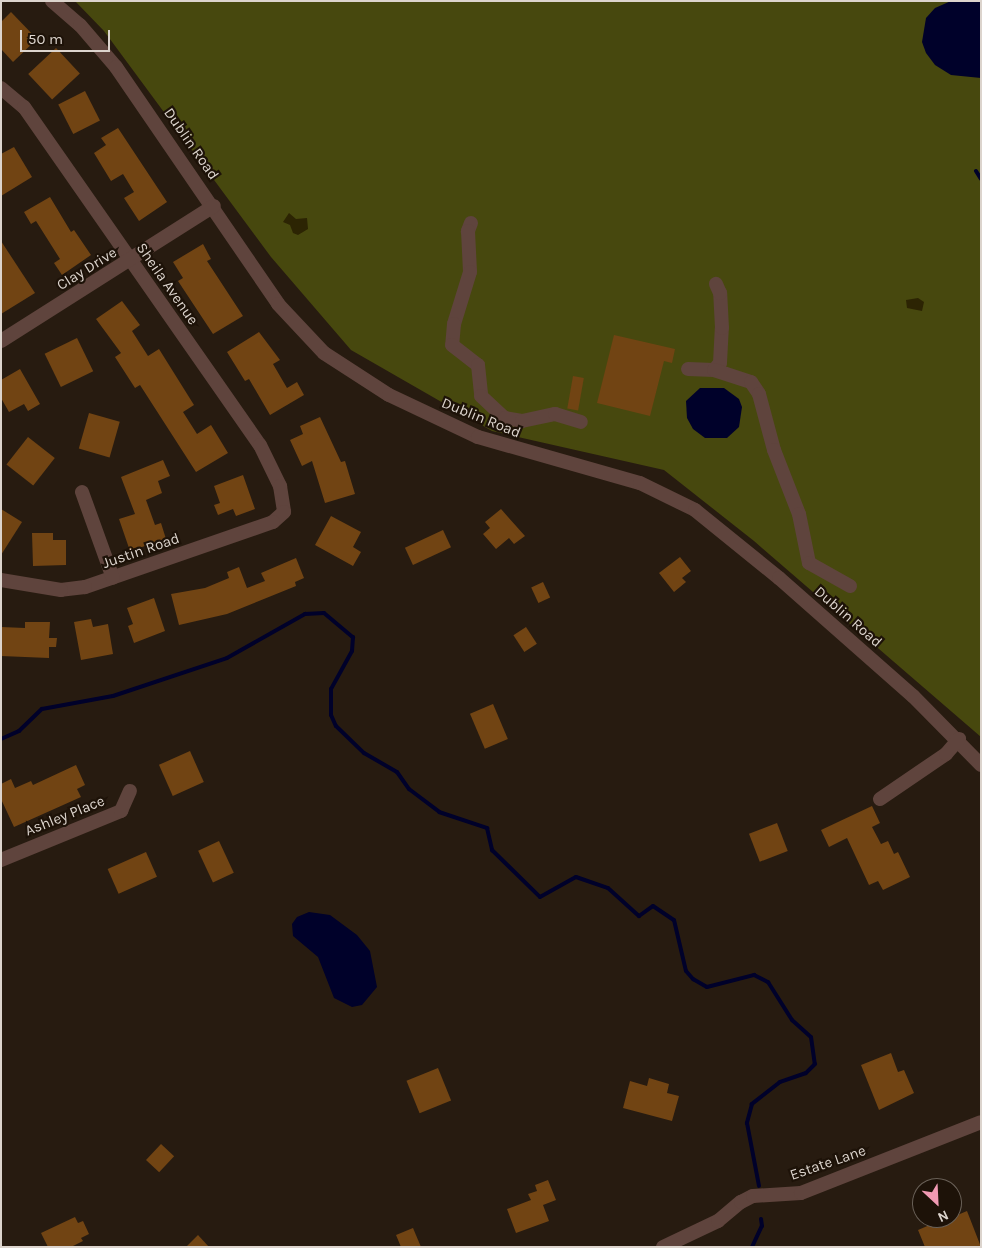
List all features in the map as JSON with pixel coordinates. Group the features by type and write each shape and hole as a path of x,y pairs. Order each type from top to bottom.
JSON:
{"street":[{"name":"Dublin Road","path":"52,1 80,25 111,60 214,206 278,304 313,343 336,362 389,394 478,437 640,483 695,510 779,578 959,739 981,765"},
{"name":"Sheila Avenue","path":"1,88 24,107 260,445 280,486 284,512"},
{"name":"Clay Drive","path":"1,341 214,206"},
{"path":"471,223 468,231 470,272 454,324 452,345 478,365 481,396 504,418 522,421 555,414 581,422"},
{"path":"714,370 720,364 722,346 720,294 716,284"},
{"path":"688,368 714,370 751,382 759,394 774,450 799,514 809,563 850,586"},
{"path":"82,492 113,578"},
{"name":"Justin Road","path":"1,580 61,590 85,587 273,522 284,512"},
{"path":"880,799 946,754 959,739"},
{"name":"Ashley Place","path":"1,860 121,810 130,791"},
{"name":"Estate Lane","path":"664,1247 718,1221 741,1202 753,1196 801,1193 981,1122"}],"shaded area":[{"path":"75,1 981,1 981,737 754,541 664,470 492,431 351,350 271,257 104,31"}],"sand":[{"path":"289,213 296,219 307,218 308,229 298,235 293,233 290,225 283,222"},
{"path":"918,298 924,302 922,311 907,308 906,300"}],"water":[{"path":"951,1 981,1 981,78 951,75 935,65 926,53 922,42 926,18 935,8"},
{"path":"700,388 724,388 739,399 742,407 739,427 727,438 705,438 693,429 687,418 686,401"},
{"path":"309,912 330,915 357,935 370,951 377,987 362,1005 352,1007 334,998 318,957 293,936 292,924 297,917"}],"building":[{"path":"11,12 37,39 13,62 1,49 1,22"},
{"path":"56,48 80,74 52,100 28,74"},
{"path":"85,91 100,120 73,134 58,105"},
{"path":"118,128 167,202 139,221 124,198 134,192 123,174 111,181 94,153 106,145 101,138"},
{"path":"14,147 32,177 1,196 1,154"},
{"path":"50,197 71,232 74,230 91,255 62,275 54,263 60,259 36,221 31,224 24,212"},
{"path":"1,241 35,293 1,314"},
{"path":"203,244 211,259 207,261 243,316 213,334 178,281 183,278 173,262"},
{"path":"122,301 140,325 132,331 148,356 159,349 194,405 183,412 197,434 211,425 228,453 196,472 140,385 135,388 115,357 121,353 96,319"},
{"path":"259,332 280,360 273,364 287,388 297,382 304,395 270,415 249,379 245,381 227,352"},
{"path":"614,335 675,349 672,363 664,361 650,416 597,403"},
{"path":"77,338 93,371 61,387 45,354"},
{"path":"20,369 40,404 28,411 24,404 9,412 1,398 1,380"},
{"path":"573,376 584,378 578,410 567,408"},
{"path":"89,413 120,422 110,457 79,449"},
{"path":"320,417 341,462 345,461 355,494 325,503 312,461 302,466 290,440 303,434 300,426"},
{"path":"28,437 55,458 33,486 6,465"},
{"path":"163,460 170,476 158,481 162,493 146,500 155,525 161,523 166,539 130,551 119,519 135,514 121,477"},
{"path":"243,475 255,509 236,516 233,509 218,515 214,505 220,503 214,486"},
{"path":"1,509 22,522 1,555"},
{"path":"501,509 525,536 514,544 509,538 496,549 483,534 490,528 485,522"},
{"path":"331,516 361,532 353,547 361,552 353,566 315,545"},
{"path":"443,530 451,547 413,565 405,548"},
{"path":"32,533 53,533 53,540 66,540 66,565 33,566"},
{"path":"680,557 691,571 682,578 686,582 674,592 659,573"},
{"path":"296,558 304,578 295,582 296,586 227,614 179,625 171,594 205,588 229,578 227,572 239,567 247,588 265,581 261,573"},
{"path":"543,582 550,597 538,603 531,587"},
{"path":"154,598 165,631 134,643 128,626 133,624 127,608"},
{"path":"91,619 93,627 108,624 113,654 81,660 74,622"},
{"path":"25,622 50,622 49,638 57,638 56,647 49,647 49,658 1,656 1,627 25,628"},
{"path":"526,627 537,644 524,652 513,635"},
{"path":"493,704 508,739 485,749 470,714"},
{"path":"190,751 204,782 173,796 159,765"},
{"path":"76,765 85,785 77,789 81,797 14,827 1,799 1,784 11,779 15,788 31,781 33,785"},
{"path":"872,806 880,823 872,827 881,844 888,841 894,854 898,852 910,877 883,890 878,881 869,885 847,838 829,847 821,830"},
{"path":"777,823 788,851 760,862 749,834"},
{"path":"219,841 234,873 213,882 198,851"},
{"path":"146,852 157,877 119,894 108,869"},
{"path":"891,1053 898,1072 904,1070 914,1093 879,1110 861,1065"},
{"path":"438,1068 451,1100 420,1113 406,1081"},
{"path":"649,1078 669,1084 667,1093 679,1096 672,1121 623,1108 630,1081 647,1086"},
{"path":"161,1144 174,1156 159,1172 146,1160"},
{"path":"548,1180 556,1200 543,1205 549,1221 516,1233 507,1209 531,1200 528,1194 537,1191 535,1185"},
{"path":"967,1211 981,1247 925,1247 918,1230 923,1228 962,1228 962,1213"},
{"path":"75,1217 78,1223 83,1221 89,1234 81,1238 83,1241 71,1247 48,1247 41,1233"},
{"path":"413,1228 421,1247 401,1247 396,1235"},
{"path":"198,1235 209,1247 186,1247"}],"waterway":[{"path":"976,171 981,179"},
{"path":"1,739 19,731 42,709 113,696 227,658 305,614 324,613 353,637 352,651 331,689 331,715 336,726 364,753 397,772 409,789 439,812 487,828 492,850 540,897 576,877 608,888 639,916 653,906 674,920 686,971 693,979 707,987 754,975 768,982 792,1020 811,1037 815,1064 806,1073 780,1082 752,1104 747,1123 759,1186"},
{"path":"752,1247 762,1226 761,1219"}]}
